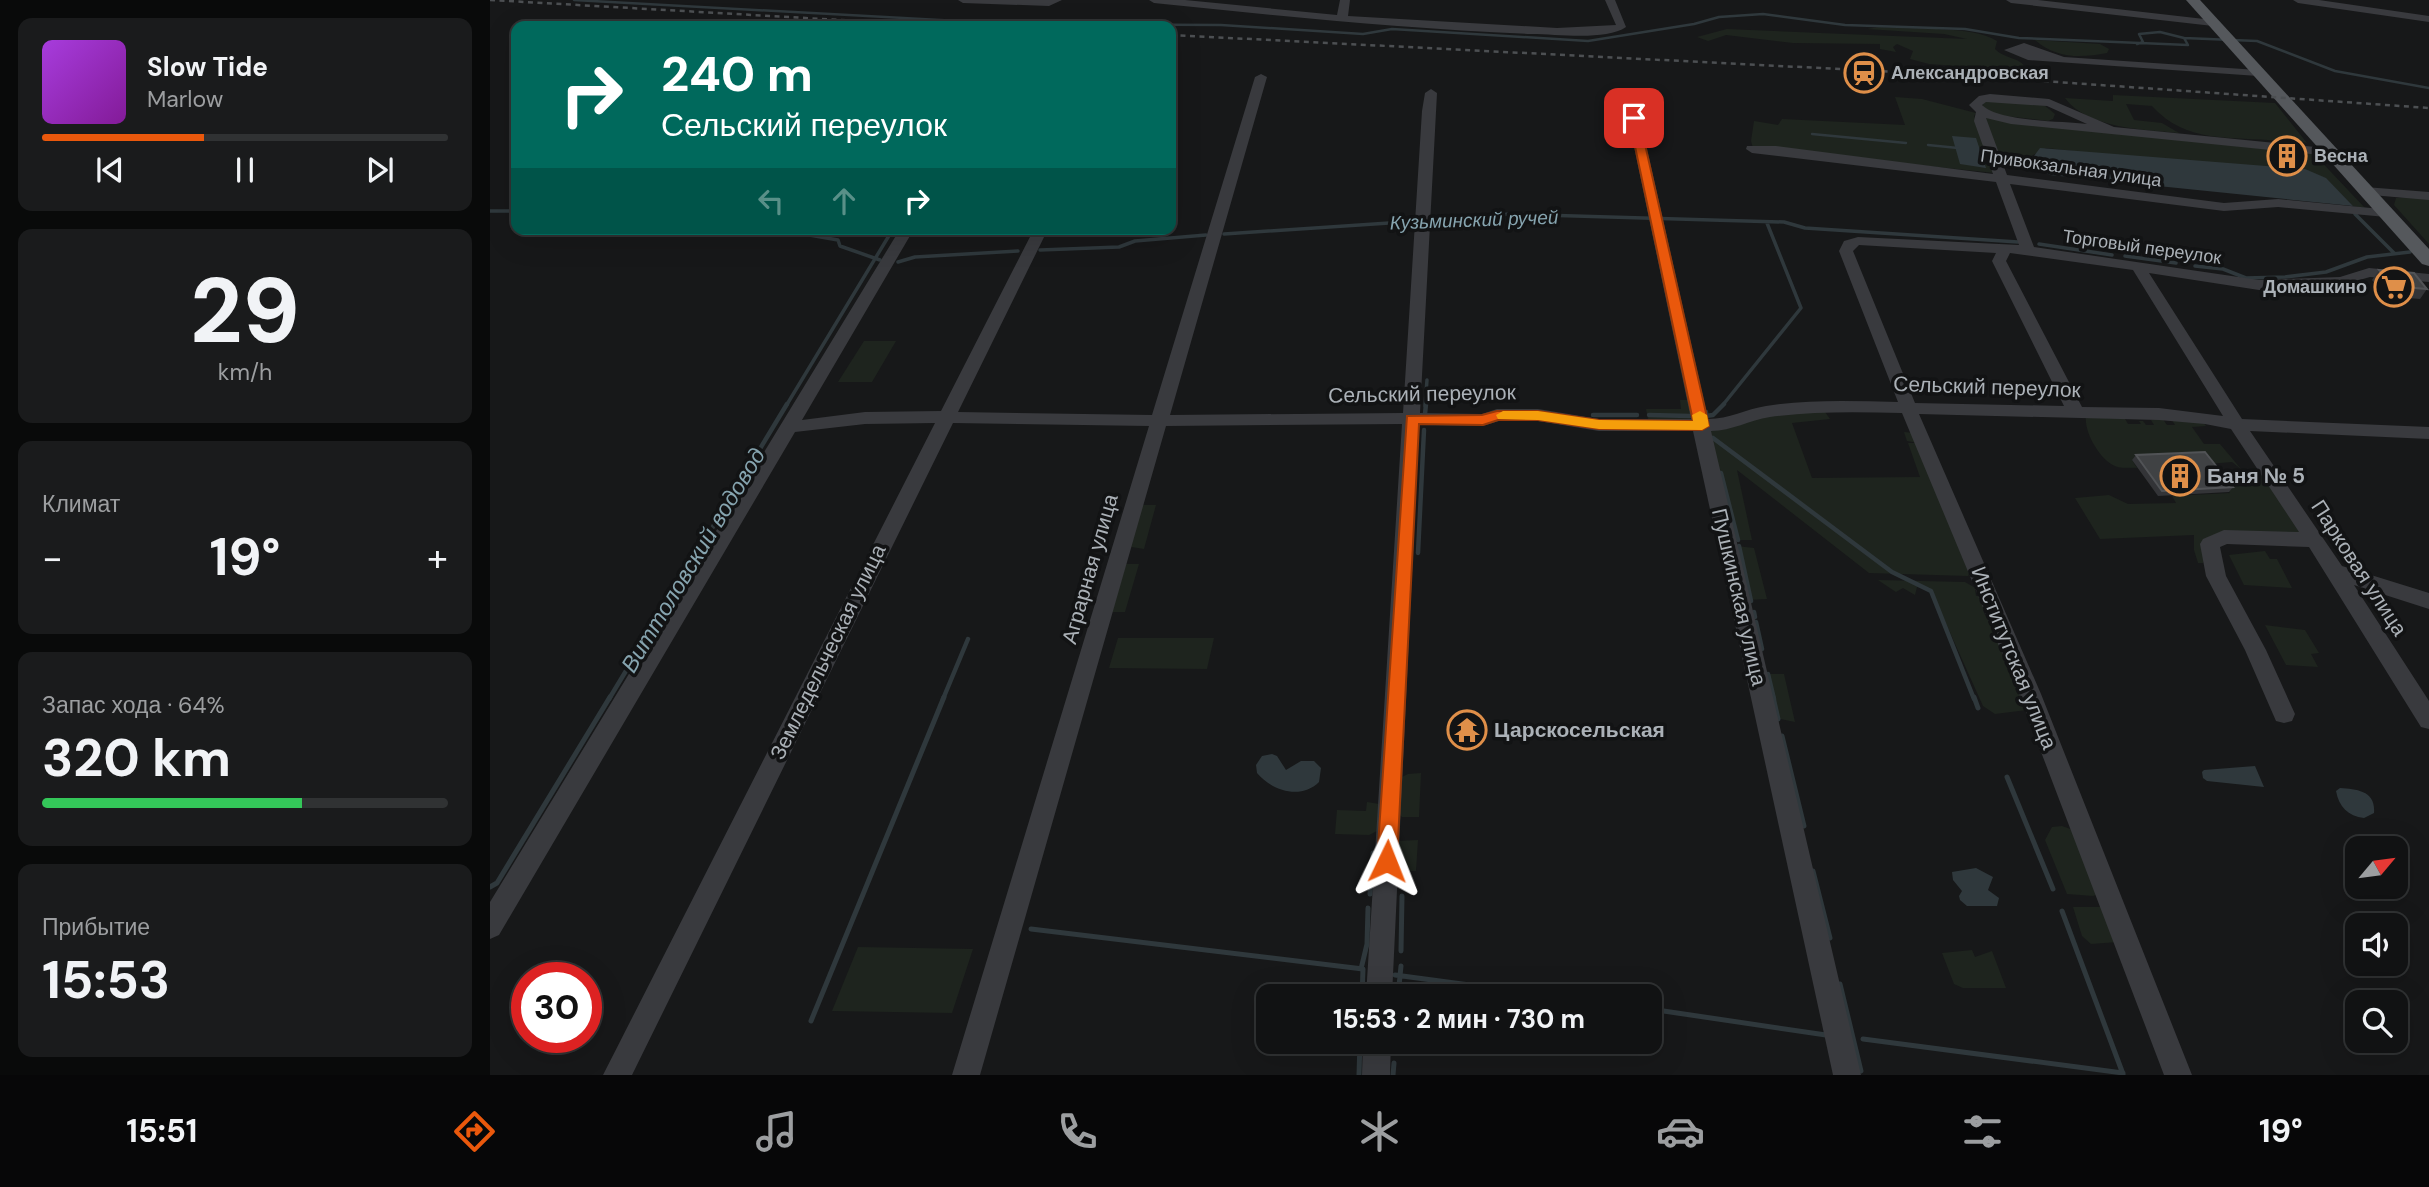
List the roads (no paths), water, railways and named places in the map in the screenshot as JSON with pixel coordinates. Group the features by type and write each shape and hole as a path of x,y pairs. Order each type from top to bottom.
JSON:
{"main road":[{"path":"2193,0 2429,260"}],"street":[{"path":"963,0 1056,1"},
{"path":"1154,0 1207,2 1342,19 1461,28 1618,28 1621,22 1609,0"},
{"path":"1307,15 1308,0"},
{"path":"1342,19 1345,0"},
{"path":"2017,0 2213,23"},
{"path":"2298,0 2429,19"},
{"path":"2063,60 2258,73"},
{"name":"Аграрная улица","path":"966,1075 1157,421 1261,77"},
{"path":"1380,984 1431,93"},
{"path":"2114,131 2049,103 1983,99 1975,105 1984,114 2049,124 2114,131 2330,152"},
{"path":"2049,103 2061,113 2058,122 2049,124"},
{"path":"1984,114 1980,115 1980,121 2028,250"},
{"name":"Пушкинская улица","path":"1634,118 1847,1075"},
{"name":"Привокзальная улица","path":"1752,149 2224,206 2278,203 2386,213"},
{"path":"2365,191 2429,196"},
{"path":"490,926 903,235"},
{"name":"Земледельческая улица","path":"617,1075 1038,235"},
{"name":"Торговый переулок","path":"1849,244 1858,241 2028,250 2259,285 2342,281 2369,272 2429,278"},
{"name":"Институтская улица","path":"1849,244 1846,251 1908,407 2030,694 2178,1075"},
{"path":"2005,250 1999,261 2076,412"},
{"name":"Парковая улица","path":"2137,265 2237,425 2335,571 2429,720"},
{"name":"Сельский переулок","path":"791,427 865,418 1483,420 1497,415 1538,415 1599,425 1702,426 1723,425 1785,409 1908,407 2171,415 2205,418 2237,425 2429,433"},
{"path":"2284,714 2255,650 2216,576 2210,544 2224,537 2314,540"},
{"path":"2335,571 2429,601"},
{"path":"1376,1075 1377,1054"}],"waterway":[{"path":"574,0 958,21"},
{"path":"1176,25 1363,34 1392,29 1588,41 1694,24 1719,17 1763,14 1845,25 1965,29 2019,38 2140,43"},
{"path":"2140,43 2143,42 2139,34 2160,32 2184,38"},
{"path":"2140,43 2188,45 2184,38"},
{"path":"2184,38 2257,41 2335,71 2429,88"},
{"path":"1812,134 1906,143"},
{"path":"1928,145 1958,148"},
{"path":"1999,156 2020,159"},
{"name":"Кузьминский ручей","path":"490,211 511,211"},
{"name":"Кузьминский ручей","path":"1427,220 1510,214 1784,222 1805,228 2018,242"},
{"path":"2355,214 2394,253"},
{"name":"Кузьминский ручей","path":"1224,234 1419,221"},
{"path":"1722,406 1801,308 1767,223"},
{"name":"Кузьминский ручей","path":"809,235 838,240 840,246 875,258"},
{"name":"Виттоловский водовод","path":"875,258 889,235"},
{"name":"Кузьминский ручей","path":"1040,250 1119,247 1135,241 1206,235"},
{"name":"Кузьминский ручей","path":"2039,244 2112,255"},
{"name":"Кузьминский ручей","path":"898,262 915,257 1018,251"},
{"name":"Кузьминский ручей","path":"2195,266 2223,269 2246,278 2285,277 2326,272 2367,257 2410,252"},
{"name":"Кузьминский ручей","path":"2125,256 2176,263"},
{"name":"Виттоловский водовод","path":"786,406 875,258"},
{"name":"Кузьминский ручей","path":"875,258 880,260"},
{"path":"1425,406 1427,380"},
{"name":"Виттоловский водовод","path":"609,699 787,404"},
{"path":"1425,414 1426,404"},
{"path":"1706,412 1706,416 1713,415 1722,406"},
{"path":"1593,415 1637,415"},
{"path":"1649,415 1690,416"},
{"path":"1418,553 1424,430"},
{"path":"1713,438 1892,572 1931,591 1974,699"},
{"path":"1721,473 1738,540"},
{"path":"1739,546 1751,601"},
{"path":"1754,612 1755,617"},
{"path":"1756,622 1762,649"},
{"path":"943,699 968,639"},
{"path":"1768,674 1774,699"},
{"name":"Виттоловский водовод","path":"490,887 497,883 610,697"},
{"path":"811,1021 944,697"},
{"path":"1773,697 1778,719"},
{"path":"1974,697 1978,708"},
{"path":"1782,736 1804,826"},
{"path":"2007,777 2053,889"},
{"path":"1370,894 1373,853"},
{"path":"1813,871 1830,938"},
{"path":"1401,951 1402,896"},
{"path":"1361,969 1367,944 1368,908"},
{"path":"2062,911 2123,1073"},
{"path":"1031,929 1361,969"},
{"path":"1400,976 1401,966"},
{"path":"1361,969 1362,984"},
{"path":"1395,975 1400,976"},
{"path":"1399,984 1400,976"},
{"path":"1400,976 1462,984"},
{"path":"1840,984 1861,1071"},
{"path":"1662,1011 1826,1035"},
{"path":"1863,1039 2123,1073"},
{"path":"1359,1075 1360,1054"},
{"path":"1393,1075 1394,1063"}],"railway":[{"path":"490,0 858,21"},
{"path":"1176,35 1957,75 2429,108"}],"place":[{"name":"Александровская","path":"1864,73"},
{"name":"Весна","path":"2287,156"},
{"name":"Домашкино","path":"2394,287"},
{"name":"Баня № 5","path":"2180,476"},
{"name":"Царскосельская","path":"1467,730"}]}
